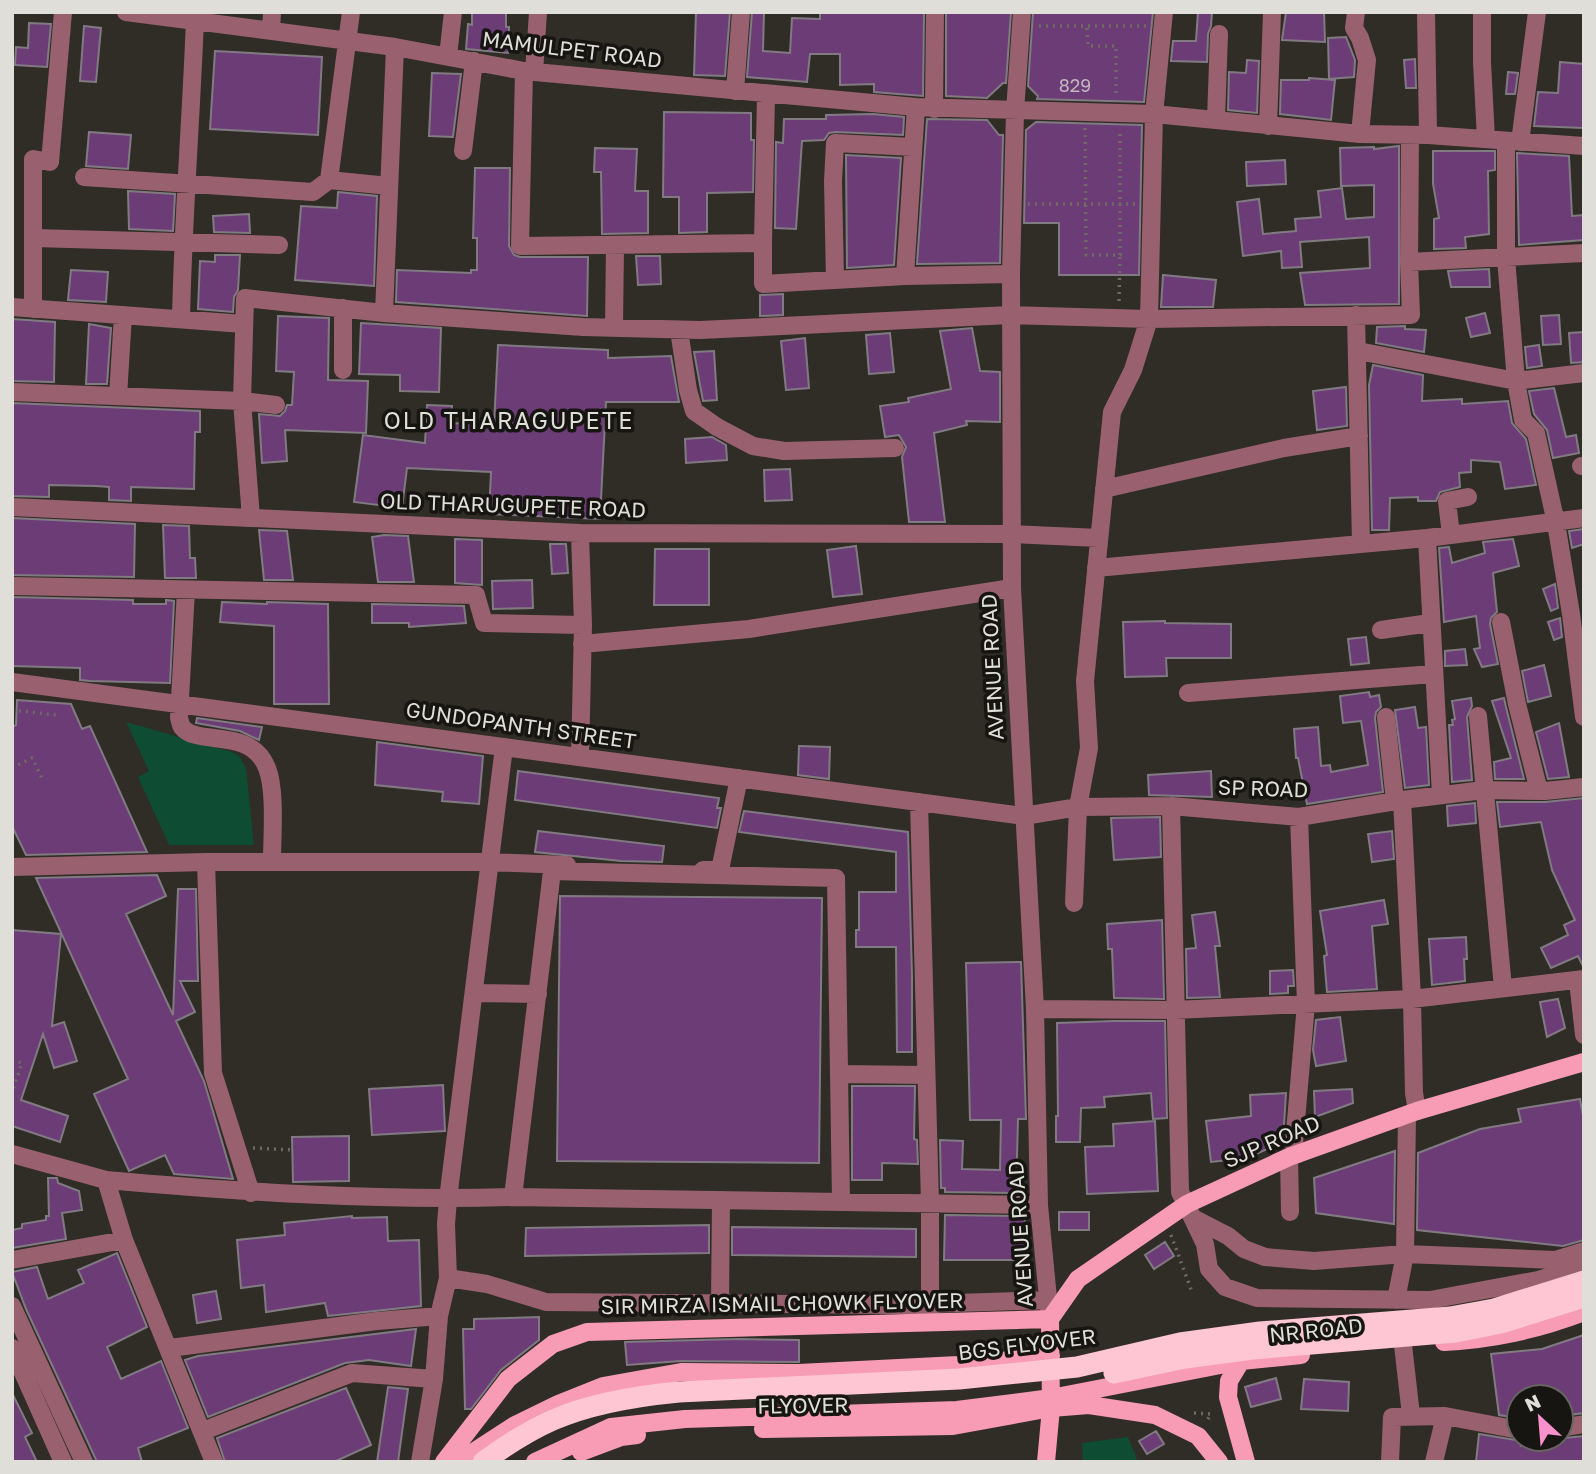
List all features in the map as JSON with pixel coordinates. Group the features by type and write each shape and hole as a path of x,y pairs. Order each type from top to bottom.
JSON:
{"highway":[{"name":"BGS FLYOVER","path":"483,1462 506,1445 553,1420 636,1396 959,1379 1077,1367 1206,1339 1260,1332 1450,1317 1494,1309 1584,1281"},
{"name":"BGS FLYOVER","path":"504,1462 558,1434 630,1412 681,1406 963,1393 1071,1382 1185,1358 1253,1349 1456,1332 1501,1323 1584,1297"}],"main road":[{"name":"SJP ROAD","path":"1051,1319 1078,1279 1164,1220 1190,1211 1294,1155 1412,1113 1584,1062"},
{"name":"NR ROAD","path":"1051,1403 1241,1361 1480,1340 1542,1327 1584,1312"},
{"name":"SIR MIRZA ISMAIL CHOWK FLYOVER","path":"444,1462 508,1379 553,1344 587,1332 1051,1319"},
{"path":"1046,1462 1051,1403 1051,1319"},
{"path":"458,1462 515,1425 558,1404 616,1383 681,1372 799,1373 958,1365 1051,1356"},
{"path":"1241,1361 1229,1381 1228,1397 1246,1462"},
{"path":"535,1462 611,1427 685,1419 957,1410 1051,1403 1089,1405 1155,1415 1198,1436 1219,1462"},
{"name":"FLYOVER","path":"558,1462 621,1437 684,1430 953,1426 1051,1403"}],"street":[{"path":"33,309 33,159 50,162 63,12"},
{"name":"MAMULPET ROAD","path":"126,12 195,20 225,18 271,31 396,47 529,71 735,91 925,108 1154,114 1360,134 1419,135 1584,146"},
{"path":"271,31 272,12"},
{"path":"329,180 351,12"},
{"path":"448,56 453,12"},
{"path":"538,12 529,71 520,246 763,243"},
{"path":"735,91 741,12"},
{"path":"905,276 914,147 925,108 935,12"},
{"path":"1268,125 1272,12"},
{"path":"1356,12 1354,28 1367,60 1360,134"},
{"path":"251,518 242,401 245,298 384,313 679,330 1010,315 1149,318 1411,315 1409,262 1426,12"},
{"path":"1537,12 1513,141 1506,258 1516,381 1523,420 1536,433 1578,622 1583,708"},
{"path":"1482,13 1486,139"},
{"name":"AVENUE ROAD","path":"1021,19 1015,111 1010,315 1012,588 1035,1009 1039,1205 1051,1319"},
{"path":"1074,903 1079,807 1089,748 1085,681 1112,412 1133,370 1149,318 1154,114 1164,19"},
{"path":"181,319 182,240 188,185 195,20"},
{"path":"1216,120 1219,34"},
{"path":"384,313 396,47"},
{"path":"463,151 474,61"},
{"path":"766,93 763,284 905,276 1011,274"},
{"path":"835,280 835,143 914,147"},
{"path":"84,177 313,192 329,180 389,186"},
{"path":"34,238 182,240 279,245"},
{"path":"614,328 615,245"},
{"path":"1409,262 1584,253"},
{"path":"12,307 244,324"},
{"path":"343,309 343,370"},
{"path":"118,396 123,315"},
{"path":"1356,315 1361,544"},
{"path":"679,330 694,411 717,427 753,446 784,451 895,448"},
{"path":"1358,351 1516,381 1584,373"},
{"path":"12,392 242,401 276,405"},
{"path":"1104,489 1284,449 1359,436"},
{"path":"1451,535 1447,501 1468,497"},
{"name":"OLD THARUGUPETE ROAD","path":"12,507 580,533 1013,534 1100,538"},
{"path":"1097,568 1427,538 1584,518"},
{"path":"580,533 583,625 580,757"},
{"path":"1427,538 1441,795"},
{"path":"12,586 476,595 484,624 583,625"},
{"path":"582,644 749,629 1012,588"},
{"path":"186,590 179,717 182,727 189,733 242,743 262,758 271,780 272,862"},
{"path":"1501,622 1517,704 1539,791"},
{"path":"1381,630 1430,623"},
{"path":"1188,694 1433,674"},
{"name":"GUNDOPANTH STREET","path":"12,682 1024,816"},
{"path":"1478,716 1503,988"},
{"path":"1386,717 1398,800 1412,999 1415,1093 1405,1254 1396,1300"},
{"path":"420,1462 434,1379 439,1316 448,1278 448,1199 504,747"},
{"path":"12,867 206,862 490,862 720,870 739,778"},
{"name":"SP ROAD","path":"1024,816 1079,807 1171,806 1299,817 1398,800 1484,790 1539,791 1584,787"},
{"path":"919,802 931,1323"},
{"path":"1171,806 1180,1192 1205,1244 1209,1269 1226,1287 1257,1298 1430,1300 1538,1280 1584,1266"},
{"path":"1290,1212 1306,1004 1299,817"},
{"path":"206,862 213,1073 251,1193"},
{"path":"513,1197 552,872 836,878 841,1202"},
{"path":"1035,1009 1174,1010 1412,999 1581,980 1584,1035"},
{"path":"474,993 538,994"},
{"path":"839,1074 926,1075"},
{"path":"12,1154 106,1180 251,1193 448,1199 513,1197 1039,1205"},
{"path":"106,1180 124,1240 214,1462"},
{"path":"720,1304 721,1200"},
{"path":"1190,1211 1244,1249 1265,1257 1314,1261 1405,1254 1555,1260 1584,1251"},
{"path":"12,1260 124,1240"},
{"path":"448,1278 487,1284 546,1302 930,1304 1049,1300"},
{"path":"12,1306 84,1462"},
{"path":"170,1348 377,1321 439,1316"},
{"path":"1403,1345 1411,1415"},
{"path":"12,1348 18,1376 63,1462"},
{"path":"202,1431 352,1373 434,1379"},
{"path":"1434,1462 1445,1416"},
{"path":"1390,1462 1392,1417 1445,1416 1505,1427"}],"path":[{"path":"1021,19 1087,28 1164,19"},
{"path":"1087,28 1088,46 1116,46 1119,318"},
{"path":"1085,113 1086,255 1120,255"},
{"path":"1013,204 1152,203"},
{"path":"12,710 57,715"},
{"path":"12,768 32,758 43,780"},
{"path":"12,1060 22,1063 12,1092"},
{"path":"237,1148 293,1150"},
{"path":"1164,1220 1183,1263 1192,1292"}],"green space":[{"path":"126,722 239,756 246,768 254,845 169,845 138,777 149,771"},
{"path":"1128,1437 1138,1462 1083,1462 1082,1443"}],"building":[{"path":"472,12 506,12 506,27 509,27 508,53 466,49"},
{"path":"696,12 730,12 725,76 694,75"},
{"path":"752,12 764,12 763,51 790,53 792,18 820,19 820,12 924,12 923,96 874,92 874,84 840,85 840,54 810,54 807,82 747,77"},
{"path":"946,12 1011,12 1006,83 987,98 946,96"},
{"path":"1033,12 1153,12 1144,102 1037,99 1038,96 1028,86"},
{"path":"1198,12 1212,12 1207,62 1171,61 1173,41 1196,41"},
{"path":"1286,12 1324,12 1325,42 1282,40"},
{"path":"29,23 51,24 47,67 15,65 16,47 28,48"},
{"path":"84,26 101,28 96,82 80,81"},
{"path":"1346,37 1355,60 1354,77 1329,79 1328,38"},
{"path":"215,51 322,57 318,135 210,129"},
{"path":"1415,59 1416,88 1406,88 1404,60"},
{"path":"1247,60 1259,61 1257,113 1228,110 1229,72 1246,73"},
{"path":"1560,62 1584,64 1583,128 1534,126 1538,92 1558,93"},
{"path":"1508,72 1518,73 1515,94 1506,94"},
{"path":"432,73 461,74 453,137 429,136"},
{"path":"1281,80 1335,80 1331,120 1280,114"},
{"path":"664,112 751,113 751,140 754,140 753,192 707,193 707,232 679,233 679,197 663,197"},
{"path":"873,114 904,117 903,135 836,132 829,133 824,140 802,141 796,229 775,228 776,142 783,143 784,119 826,119 826,115"},
{"path":"927,119 987,120 999,135 1003,135 1000,263 917,264"},
{"path":"1036,122 1142,125 1139,275 1059,275 1059,223 1024,223 1026,130"},
{"path":"89,132 131,135 128,169 86,166"},
{"path":"1399,146 1399,304 1305,305 1300,273 1370,268 1369,237 1300,242 1302,267 1282,268 1281,251 1243,256 1237,202 1259,199 1263,234 1296,231 1295,219 1321,217 1318,191 1342,188 1346,219 1374,217 1374,185 1341,186 1340,148 1374,149"},
{"path":"595,148 637,149 635,191 648,191 648,233 602,234 601,172 594,172"},
{"path":"1433,151 1495,151 1495,170 1488,171 1489,234 1465,237 1466,248 1434,249 1434,219 1439,218 1433,184"},
{"path":"1517,153 1569,156 1572,216 1584,215 1584,240 1519,245"},
{"path":"846,155 901,158 894,265 847,268"},
{"path":"1285,160 1286,184 1247,186 1246,162"},
{"path":"475,168 510,168 509,246 514,255 588,257 587,316 396,302 397,270 471,273 471,270 477,270 477,238 473,238"},
{"path":"128,191 175,194 173,231 129,229"},
{"path":"338,192 377,196 374,286 295,280 301,206 337,208"},
{"path":"249,214 250,233 214,232 213,216"},
{"path":"215,255 240,255 238,290 234,297 233,312 198,309 200,261 215,262"},
{"path":"636,256 660,256 661,284 638,285"},
{"path":"1489,269 1490,287 1451,287 1448,271"},
{"path":"71,270 108,272 106,302 68,300"},
{"path":"1163,275 1216,280 1213,307 1161,307"},
{"path":"783,294 783,315 760,316 760,295"},
{"path":"1485,313 1490,333 1471,337 1466,318"},
{"path":"1559,315 1561,344 1543,345 1541,316"},
{"path":"278,316 329,318 328,380 368,381 366,433 285,430 287,461 262,463 259,414 280,416 287,405 292,405 294,372 276,371"},
{"path":"12,319 55,322 54,382 12,381"},
{"path":"361,323 441,328 439,392 400,391 400,375 359,374"},
{"path":"89,324 111,328 107,384 86,384"},
{"path":"1405,326 1405,329 1426,330 1424,352 1376,343 1377,327"},
{"path":"972,328 980,371 1000,372 1000,422 966,421 967,425 934,433 945,522 909,522 902,457 906,447 899,435 885,437 880,406 909,402 908,398 951,389 940,331"},
{"path":"1584,332 1584,362 1571,363 1569,333"},
{"path":"890,333 894,372 869,374 866,335"},
{"path":"805,338 809,388 786,390 781,341"},
{"path":"498,345 608,350 608,358 671,356 679,402 606,402 600,519 489,514 491,472 407,468 402,508 354,502 363,435 425,443 427,405 452,406 451,423 494,425"},
{"path":"1539,345 1542,366 1527,368 1525,347"},
{"path":"714,351 717,400 703,401 694,352"},
{"path":"1373,365 1423,375 1422,401 1462,399 1462,404 1508,401 1512,423 1526,439 1536,485 1505,489 1500,462 1471,460 1471,472 1459,473 1460,487 1440,492 1436,501 1418,501 1418,497 1390,498 1389,530 1372,530 1369,385"},
{"path":"1346,387 1347,426 1317,430 1313,391"},
{"path":"1554,388 1566,437 1576,435 1579,453 1553,458 1547,430 1534,414 1529,391"},
{"path":"12,403 200,411 200,432 195,432 194,489 131,487 131,501 109,500 109,487 49,485 49,497 12,496"},
{"path":"712,437 726,445 727,460 686,463 685,439"},
{"path":"790,469 792,500 765,501 764,470"},
{"path":"12,518 135,524 134,577 12,575"},
{"path":"163,525 189,526 190,558 195,558 196,578 165,578"},
{"path":"1584,529 1584,544 1572,548 1569,531"},
{"path":"259,530 287,531 293,580 264,580"},
{"path":"408,536 414,582 378,582 372,537"},
{"path":"455,539 482,540 482,585 455,583"},
{"path":"1513,539 1519,566 1493,573 1497,612 1491,618 1490,624 1498,664 1482,667 1474,649 1480,648 1476,616 1444,622 1439,548 1449,547 1452,563 1485,553 1483,542"},
{"path":"550,544 566,544 568,573 552,574"},
{"path":"856,546 862,594 833,597 827,550"},
{"path":"655,549 709,549 709,605 654,605"},
{"path":"532,580 533,608 493,609 492,581"},
{"path":"1555,584 1558,608 1551,611 1543,589"},
{"path":"12,597 133,600 133,604 166,604 166,600 174,601 170,683 80,680 80,668 12,666"},
{"path":"222,602 328,604 329,704 274,704 274,626 220,622"},
{"path":"372,604 464,606 466,623 409,627 409,623 372,623"},
{"path":"1560,618 1562,637 1554,640 1548,622"},
{"path":"1123,622 1231,624 1231,658 1166,658 1167,676 1125,677"},
{"path":"1366,637 1369,663 1351,665 1348,639"},
{"path":"1465,649 1467,665 1445,666 1445,651"},
{"path":"1544,665 1551,696 1528,702 1522,671"},
{"path":"1369,692 1370,697 1379,695 1381,707 1375,718 1383,792 1307,804 1296,758 1294,729 1318,727 1321,766 1330,765 1331,772 1368,765 1361,721 1343,723 1340,696"},
{"path":"1471,698 1472,706 1467,717 1472,780 1452,782 1449,725 1453,725 1452,720 1455,719 1452,701"},
{"path":"1504,698 1524,779 1495,779 1494,762 1511,758 1492,701"},
{"path":"17,700 71,704 82,729 90,726 147,852 26,855 12,826 12,727 16,725"},
{"path":"1415,707 1418,728 1426,727 1429,785 1405,788 1395,710"},
{"path":"197,718 262,727 259,740 240,731 196,723"},
{"path":"1559,723 1569,777 1548,779 1536,732"},
{"path":"377,742 483,756 479,804 442,801 443,792 375,785"},
{"path":"799,746 830,747 829,779 798,775"},
{"path":"518,771 719,798 717,808 721,808 717,828 515,800"},
{"path":"1211,771 1212,797 1149,795 1148,775"},
{"path":"1584,798 1584,968 1578,956 1551,968 1541,948 1568,935 1564,925 1575,920 1552,870 1541,822 1500,827 1497,802 1545,802"},
{"path":"1475,803 1476,823 1448,826 1447,806"},
{"path":"744,811 908,832 912,1052 897,1052 896,947 856,947 859,892 896,892 896,852 739,832"},
{"path":"1160,817 1161,857 1114,860 1111,818"},
{"path":"538,831 664,846 662,862 621,861 535,852"},
{"path":"1392,831 1394,859 1372,862 1368,834"},
{"path":"157,875 166,896 126,914 173,1015 178,889 196,889 198,981 180,981 195,1012 176,1021 204,1081 233,1179 174,1174 165,1155 129,1171 94,1094 128,1079 36,878"},
{"path":"560,896 822,898 819,1163 557,1161"},
{"path":"1384,900 1388,924 1372,926 1377,989 1327,992 1324,956 1327,955 1320,911"},
{"path":"1215,912 1220,946 1215,946 1220,997 1187,998 1186,949 1196,948 1192,915"},
{"path":"1162,920 1164,999 1114,998 1112,949 1108,949 1107,924"},
{"path":"12,930 61,934 52,1026 64,1022 77,1061 54,1068 43,1034 21,1100 68,1116 60,1142 12,1126"},
{"path":"1466,937 1465,981 1432,985 1429,939"},
{"path":"1021,962 1026,1119 1018,1119 1016,1193 945,1192 945,1188 941,1188 940,1140 963,1141 962,1169 1000,1170 1001,1120 970,1120 966,963"},
{"path":"1293,970 1294,986 1288,986 1288,993 1270,994 1270,971"},
{"path":"1558,999 1565,1028 1547,1037 1540,1002"},
{"path":"1340,1017 1346,1061 1316,1066 1313,1050 1316,1020"},
{"path":"1165,1021 1167,1118 1153,1119 1151,1093 1104,1097 1105,1107 1081,1108 1080,1142 1056,1142 1057,1023"},
{"path":"443,1085 445,1131 372,1135 369,1089"},
{"path":"852,1086 915,1086 914,1139 917,1140 918,1164 882,1163 882,1180 852,1180"},
{"path":"1352,1089 1353,1103 1315,1117 1314,1091"},
{"path":"1286,1093 1283,1142 1247,1158 1211,1162 1206,1121 1251,1116 1250,1095"},
{"path":"1580,1099 1584,1121 1584,1240 1563,1246 1417,1230 1418,1153 1480,1129 1521,1122 1518,1109"},
{"path":"1155,1121 1158,1191 1087,1194 1085,1147 1114,1146 1113,1124"},
{"path":"349,1136 349,1181 293,1182 292,1137"},
{"path":"1395,1151 1394,1224 1316,1213 1314,1178"},
{"path":"48,1178 57,1178 58,1183 79,1191 82,1210 62,1213 66,1239 12,1248 12,1230 22,1228 22,1224 46,1220 46,1216 49,1216"},
{"path":"1059,1212 1089,1212 1089,1230 1059,1230"},
{"path":"945,1215 1025,1216 1024,1260 944,1260"},
{"path":"352,1216 387,1217 388,1241 419,1240 421,1306 328,1316 325,1303 266,1312 264,1285 241,1288 237,1240 285,1235 284,1223"},
{"path":"709,1225 709,1253 525,1256 526,1228"},
{"path":"732,1227 916,1229 916,1257 732,1255"},
{"path":"1165,1242 1174,1256 1154,1269 1145,1255"},
{"path":"117,1253 147,1327 107,1347 121,1379 161,1361 188,1428 138,1448 142,1462 97,1462 26,1309 12,1272 37,1267 48,1299 84,1283 78,1270"},
{"path":"216,1291 221,1319 197,1323 193,1295"},
{"path":"539,1317 539,1340 501,1370 471,1409 465,1409 463,1329 474,1329 474,1319"},
{"path":"416,1329 411,1366 369,1360 345,1363 208,1417 185,1360 198,1356"},
{"path":"1584,1335 1584,1413 1575,1414 1575,1383 1505,1383 1505,1416 1499,1415 1491,1354 1542,1349"},
{"path":"799,1340 799,1362 681,1361 627,1365 625,1342"},
{"path":"1276,1378 1281,1399 1251,1407 1245,1387"},
{"path":"1304,1379 1349,1382 1348,1411 1301,1409"},
{"path":"388,1387 408,1389 398,1462 377,1462"},
{"path":"346,1388 371,1445 334,1462 225,1462 217,1438"},
{"path":"12,1393 32,1433 25,1437 37,1462 12,1462"},
{"path":"1156,1431 1164,1444 1147,1454 1139,1441"},
{"path":"1479,1434 1505,1438 1505,1453 1575,1453 1575,1437 1584,1436 1584,1462 1476,1462"}],"district":[{"name":"OLD THARAGUPETE","path":"509,421"}]}
